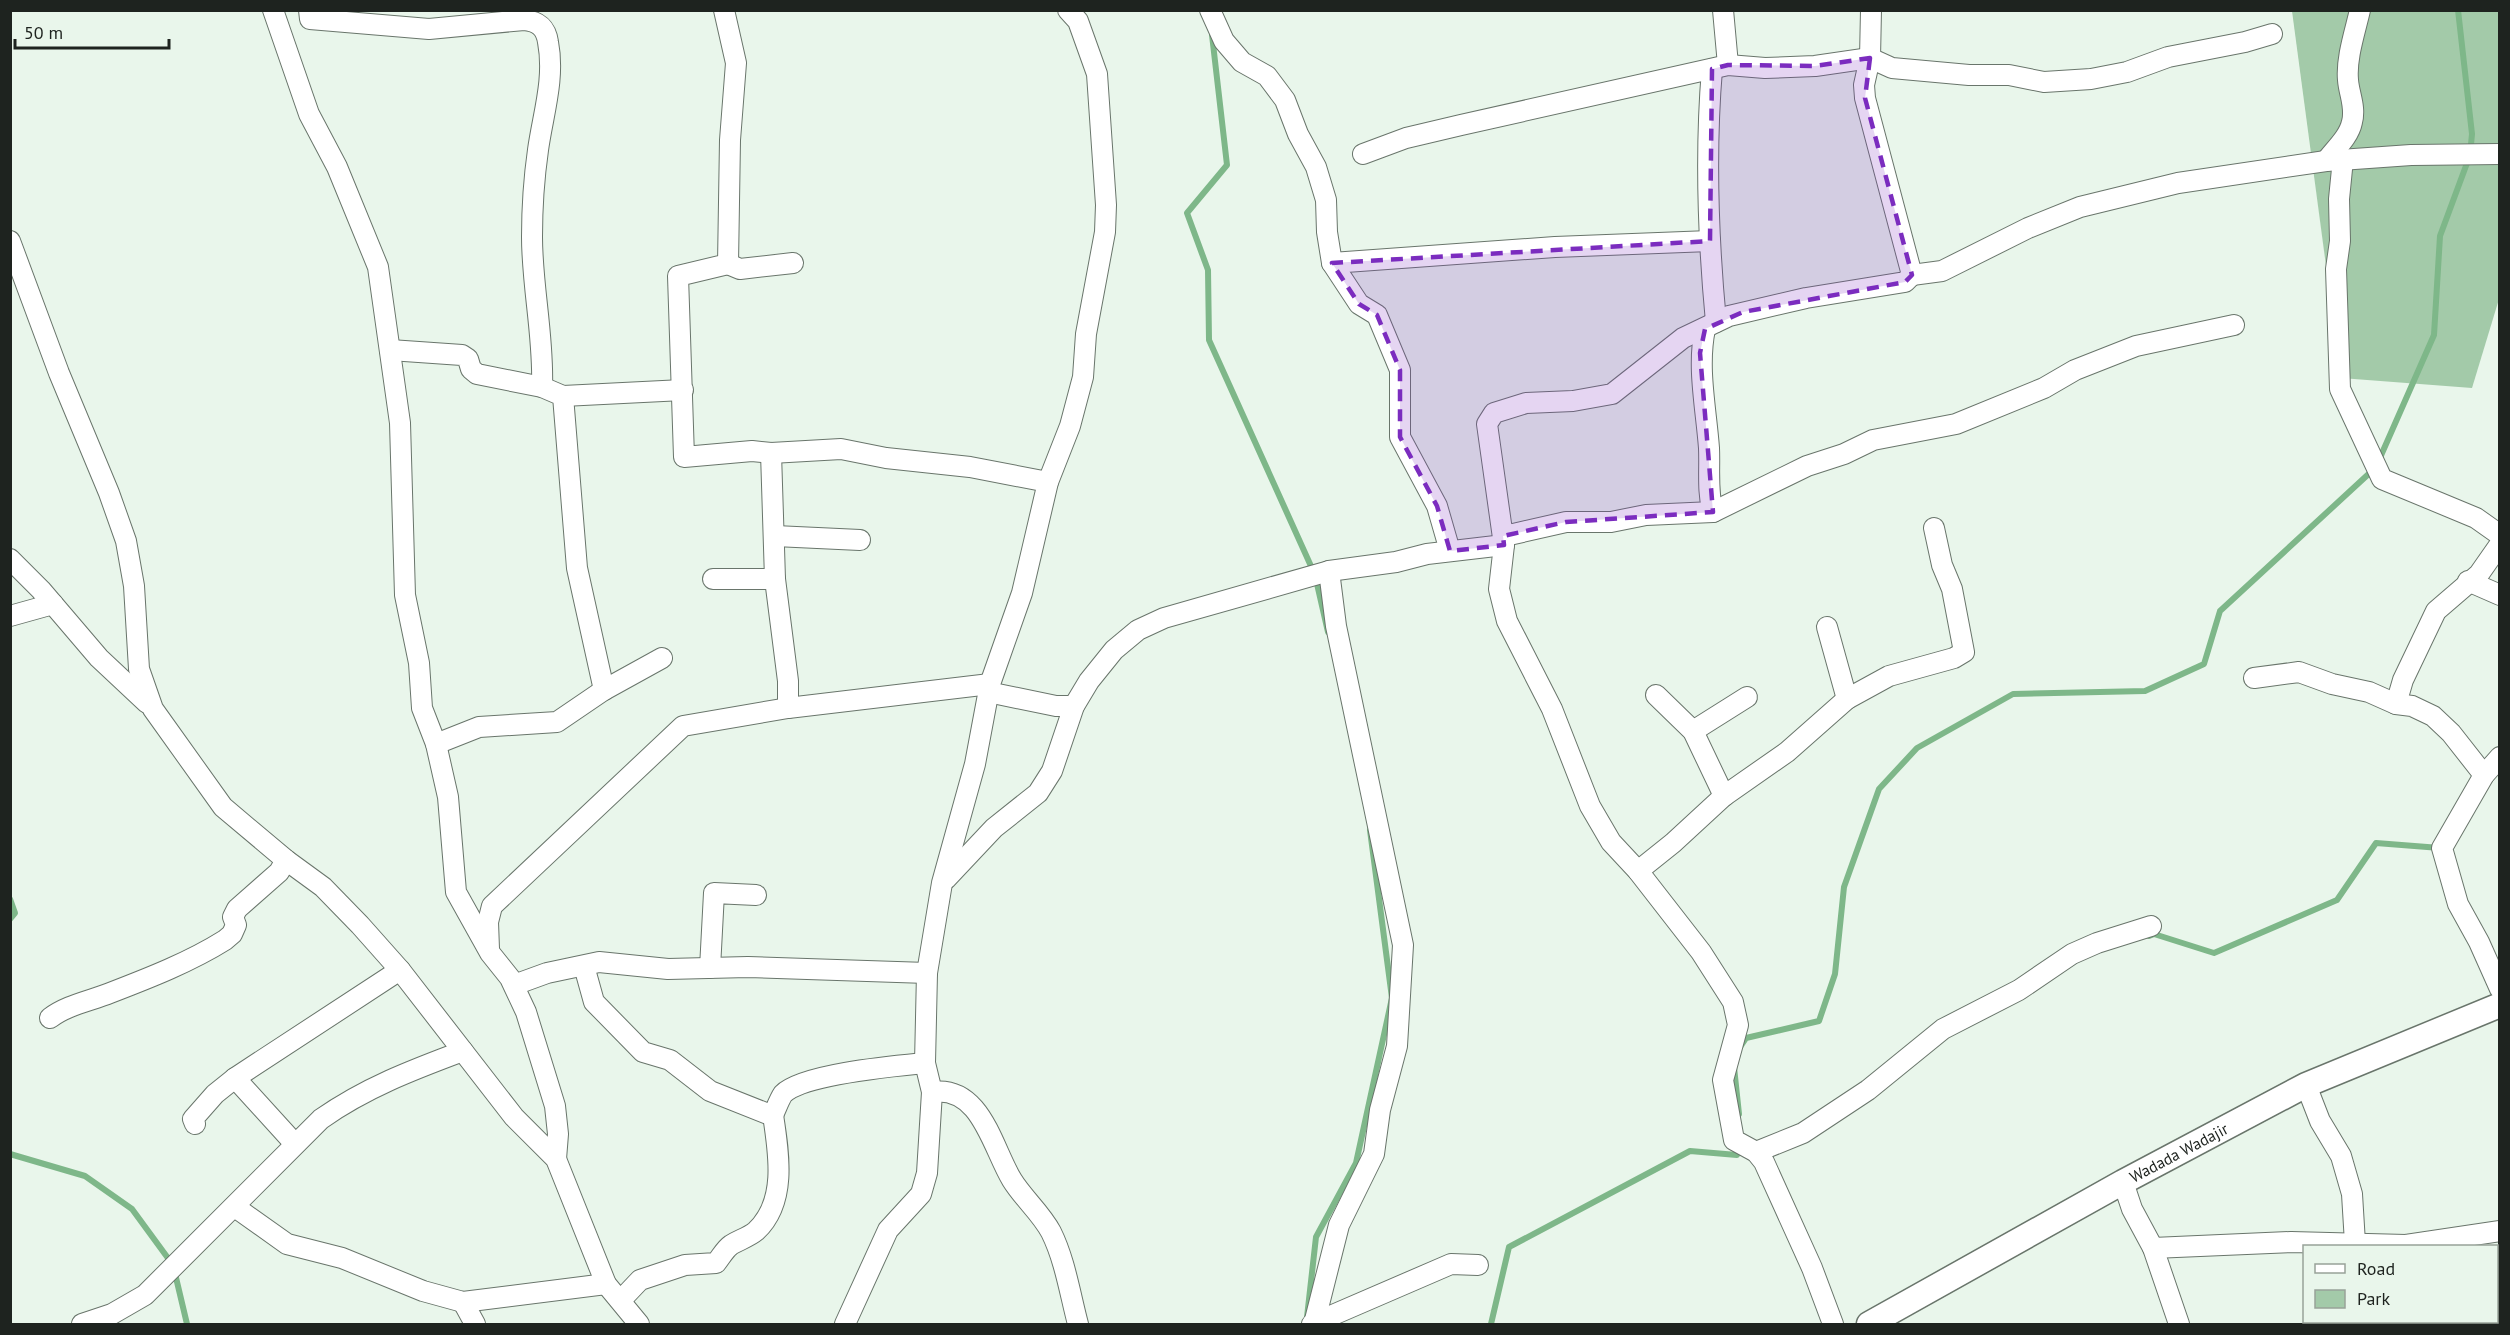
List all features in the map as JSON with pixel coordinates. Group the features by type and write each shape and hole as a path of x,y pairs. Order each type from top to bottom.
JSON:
{"street":[{"path":"273,10 309,114 337,167 378,267 400,423 405,595 419,663 422,708 436,744 448,797 456,892 490,953 514,985 526,1012 555,1106 558,1134 556,1159"},
{"path":"309,10 310,20 429,20 524,15 542,27 548,39 550,60 547,102 538,150 532,237 542,387"},
{"path":"724,10 736,63 730,140 728,264"},
{"path":"845,1324 888,1230 921,1194 931,1136 932,1092 925,1063 927,974 942,883 975,764 989,688 1022,593 1048,482 1070,426 1083,377 1088,323 1105,232 1106,205 1097,75 1082,31 1068,10"},
{"path":"1210,10 1224,41 1242,62 1267,76 1285,100 1298,134 1316,167 1326,200 1327,232 1332,263 1359,304 1377,315 1400,370 1400,437 1437,506 1450,551"},
{"path":"1713,512 1710,501 1708,436 1700,353 1711,325 1708,157 1720,67 1723,10"},
{"path":"1870,10 1870,58 1864,85 1865,98 1912,275"},
{"path":"2360,10 2352,40 2348,79 2353,105 2353,120 2335,160 2340,242 2336,270 2340,389 2382,478 2476,518 2499,535"},
{"path":"1363,154 1406,138 1461,124 1720,67 1815,66 1870,58 1892,68 1969,75 2009,75 2044,82 2091,79 2127,72 2168,57 2245,42 2272,34"},
{"path":"1833,1324 1791,1219 1764,1162 1755,1152 1734,1140 1727,1113 1723,1080 1738,1026 1733,1002 1701,952 1638,871 1611,843 1590,806 1552,709 1508,621 1499,589 1503,538 1488,445 1487,424 1494,413 1526,403 1582,400 1612,394 1683,338 1743,312 1806,298 1905,282 1912,275 1942,271 2028,228 2080,207 2178,183 2335,160 2499,154"},
{"path":"10,241 59,373 110,494 126,540 134,586 140,669 153,709"},
{"path":"1332,263 1510,249 1710,241"},
{"path":"793,263 740,269 728,264 678,276 684,457 752,451 771,453 841,449 886,458 970,467 1048,482"},
{"path":"942,883 994,828 1038,793 1052,771 1074,706 1114,650 1138,630 1164,618 1329,571 1450,551 1566,522 1611,522 1646,515 1713,512 1808,466 1844,454 1874,440 1956,424 2044,388 2075,370 2136,346 2234,325"},
{"path":"390,350 462,355 468,359 471,369 477,374 512,383 542,387 563,396 683,390"},
{"path":"563,396 577,568 604,690"},
{"path":"771,453 775,579 788,681 788,708"},
{"path":"1638,871 1674,843 1724,796 1787,752 1847,699 1888,676 1954,658 1964,652 1952,589 1942,565 1934,528"},
{"path":"775,536 860,540"},
{"path":"2396,704 2403,681 2436,611 2468,581 2479,574 2499,544"},
{"path":"10,559 53,604 99,658 153,709 223,807 286,860 323,887 400,970 514,1117 556,1159 606,1284 639,1324"},
{"path":"1313,1324 1339,1226 1374,1154 1380,1110 1397,1046 1403,945 1336,626 1329,571"},
{"path":"712,579 775,579"},
{"path":"2468,581 2499,595"},
{"path":"10,616 53,604"},
{"path":"1827,627 1847,699"},
{"path":"436,744 479,727 557,722 604,690 662,658"},
{"path":"2254,678 2299,672 2332,684 2369,692 2396,704 2412,706 2433,716 2451,733 2484,775"},
{"path":"490,953 488,922 492,906 683,726 788,708 989,688 1056,706 1074,706"},
{"path":"1656,695 1693,731 1724,796"},
{"path":"1693,731 1747,697"},
{"path":"2499,757 2484,775 2442,848 2457,904 2479,942 2499,989"},
{"path":"50,1018 60,1011 172,967 225,940 232,934 236,925 233,917 237,909 279,872 286,860"},
{"path":"710,968 714,893 756,895"},
{"path":"1755,1152 1803,1133 1868,1090 1943,1029 2019,990 2072,954 2097,943 2151,926"},
{"path":"514,985 547,973 599,962 668,969 748,967 927,974"},
{"path":"584,966 594,1002 644,1052 670,1060 710,1091 747,1108 773,1116"},
{"path":"195,1124 193,1119 207,1101 235,1078 400,970"},
{"name":"Wadada Wadajir","path":"1869,1324 2123,1182 2306,1085 2499,1005"},
{"path":"82,1324 112,1314 145,1295 188,1249 236,1208 321,1119 362,1093 397,1075 463,1051"},
{"path":"621,1300 640,1280 685,1265 716,1263 729,1246 753,1234 762,1225 775,1206 777,1194 777,1151 773,1116 782,1095 830,1076 925,1063"},
{"path":"235,1078 295,1144"},
{"path":"2306,1085 2320,1121 2341,1156 2352,1194 2355,1243"},
{"path":"932,1092 945,1090 963,1098 979,1113 1011,1179 1050,1229 1059,1252 1078,1324"},
{"path":"2123,1182 2132,1209 2153,1248 2179,1324"},
{"path":"236,1208 287,1244 342,1258 423,1291 464,1302 606,1284"},
{"path":"2153,1248 2291,1242 2406,1245 2499,1231"},
{"path":"1313,1324 1341,1314 1451,1264 1478,1265"},
{"path":"464,1302 475,1324"}],"highlighted area":[{"path":"1870,58 1865,98 1912,275 1905,282 1743,312 1705,329 1700,353 1713,512 1566,522 1503,536 1504,545 1450,551 1437,506 1400,437 1400,370 1377,315 1359,304 1332,263 1710,241 1712,69 1728,65 1815,66"}],"green space":[{"path":"2292,11 2499,11 2499,299 2472,388 2341,378"}],"waterway":[{"path":"2379,460 2434,335 2440,236 2470,155 2472,134 2458,10"},
{"path":"1212,35 1227,165 1187,213 1208,270 1209,340 1315,575 1328,632"},
{"path":"1740,1047 1746,1038 1819,1021 1835,974 1844,887 1879,789 1917,748 2013,694 2145,691 2204,664 2220,611 2374,469"},
{"path":"1307,1317 1316,1237 1356,1163 1392,998 1370,830"},
{"path":"2149,936 2154,934 2214,953 2337,900 2376,843 2440,848"},
{"path":"10,899 15,913 10,919"},
{"path":"1734,1067 1739,1114"},
{"path":"1491,1324 1509,1247 1690,1151 1737,1155 1741,1147"},
{"path":"10,1154 85,1176 132,1209 173,1265 187,1324"}]}
